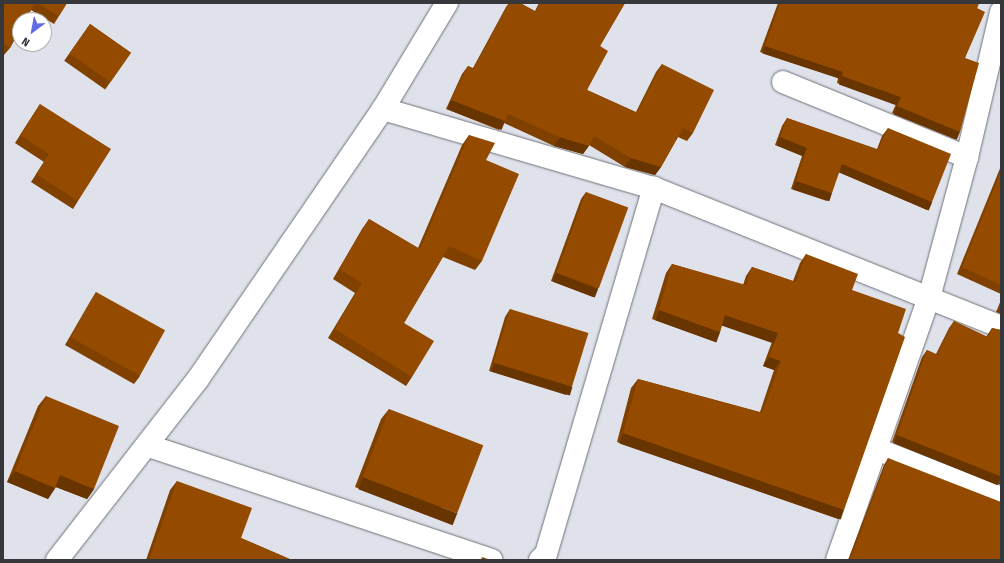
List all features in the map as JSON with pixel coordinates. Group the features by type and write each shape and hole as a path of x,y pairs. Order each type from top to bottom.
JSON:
{"street":[{"path":"57,560 149,446 383,109 447,3"},
{"path":"837,560 874,448 928,298 967,157 1001,12"},
{"path":"783,82 967,157"},
{"path":"383,109 654,188 1001,328"},
{"path":"540,560 546,554 654,188"},
{"path":"149,446 492,560"},
{"path":"874,448 1001,498"}],"building":[{"path":"3,3 35,3 30,12 12,12 12,44 10,48 3,44"},
{"path":"37,3 67,3 59,16"},
{"path":"509,3 520,3 536,12 540,3 625,3 600,46 608,51 587,90 637,113 662,64 714,90 693,133 683,128 661,167 631,158 594,136 589,146 560,137 508,114 505,121 451,100 468,66 474,69"},
{"path":"780,3 979,3 977,8 985,12 965,58 979,63 960,132 897,106 901,97 842,76 843,72 765,46"},
{"path":"90,24 131,53 110,82 69,53"},
{"path":"40,104 111,149 78,201 36,174 49,154 20,135"},
{"path":"787,118 878,150 888,128 951,154 932,202 842,164 832,193 796,181 807,148 780,137"},
{"path":"469,135 495,143 486,160 519,174 482,261 449,246 404,323 434,341 412,377 335,329 362,283 339,269 369,219 420,249"},
{"path":"1001,171 1001,285 962,267"},
{"path":"586,192 628,207 599,288 557,273"},
{"path":"806,254 858,274 852,290 906,309 898,333 905,337 844,510 623,433 638,379 762,413 781,361 769,357 778,333 725,315 720,332 659,310 672,264 746,285 752,267 796,282"},
{"path":"96,292 165,330 140,376 71,337"},
{"path":"510,309 588,333 572,387 494,363"},
{"path":"954,321 988,337 992,328 1001,330 1001,476 897,435 927,350 937,355"},
{"path":"46,396 119,426 94,489 60,475 55,488 15,471"},
{"path":"389,409 483,445 457,513 363,477"},
{"path":"888,458 1001,502 1001,560 850,560"},
{"path":"177,481 252,508 241,538 292,560 149,560"},
{"path":"482,557 491,560 481,560"}]}
